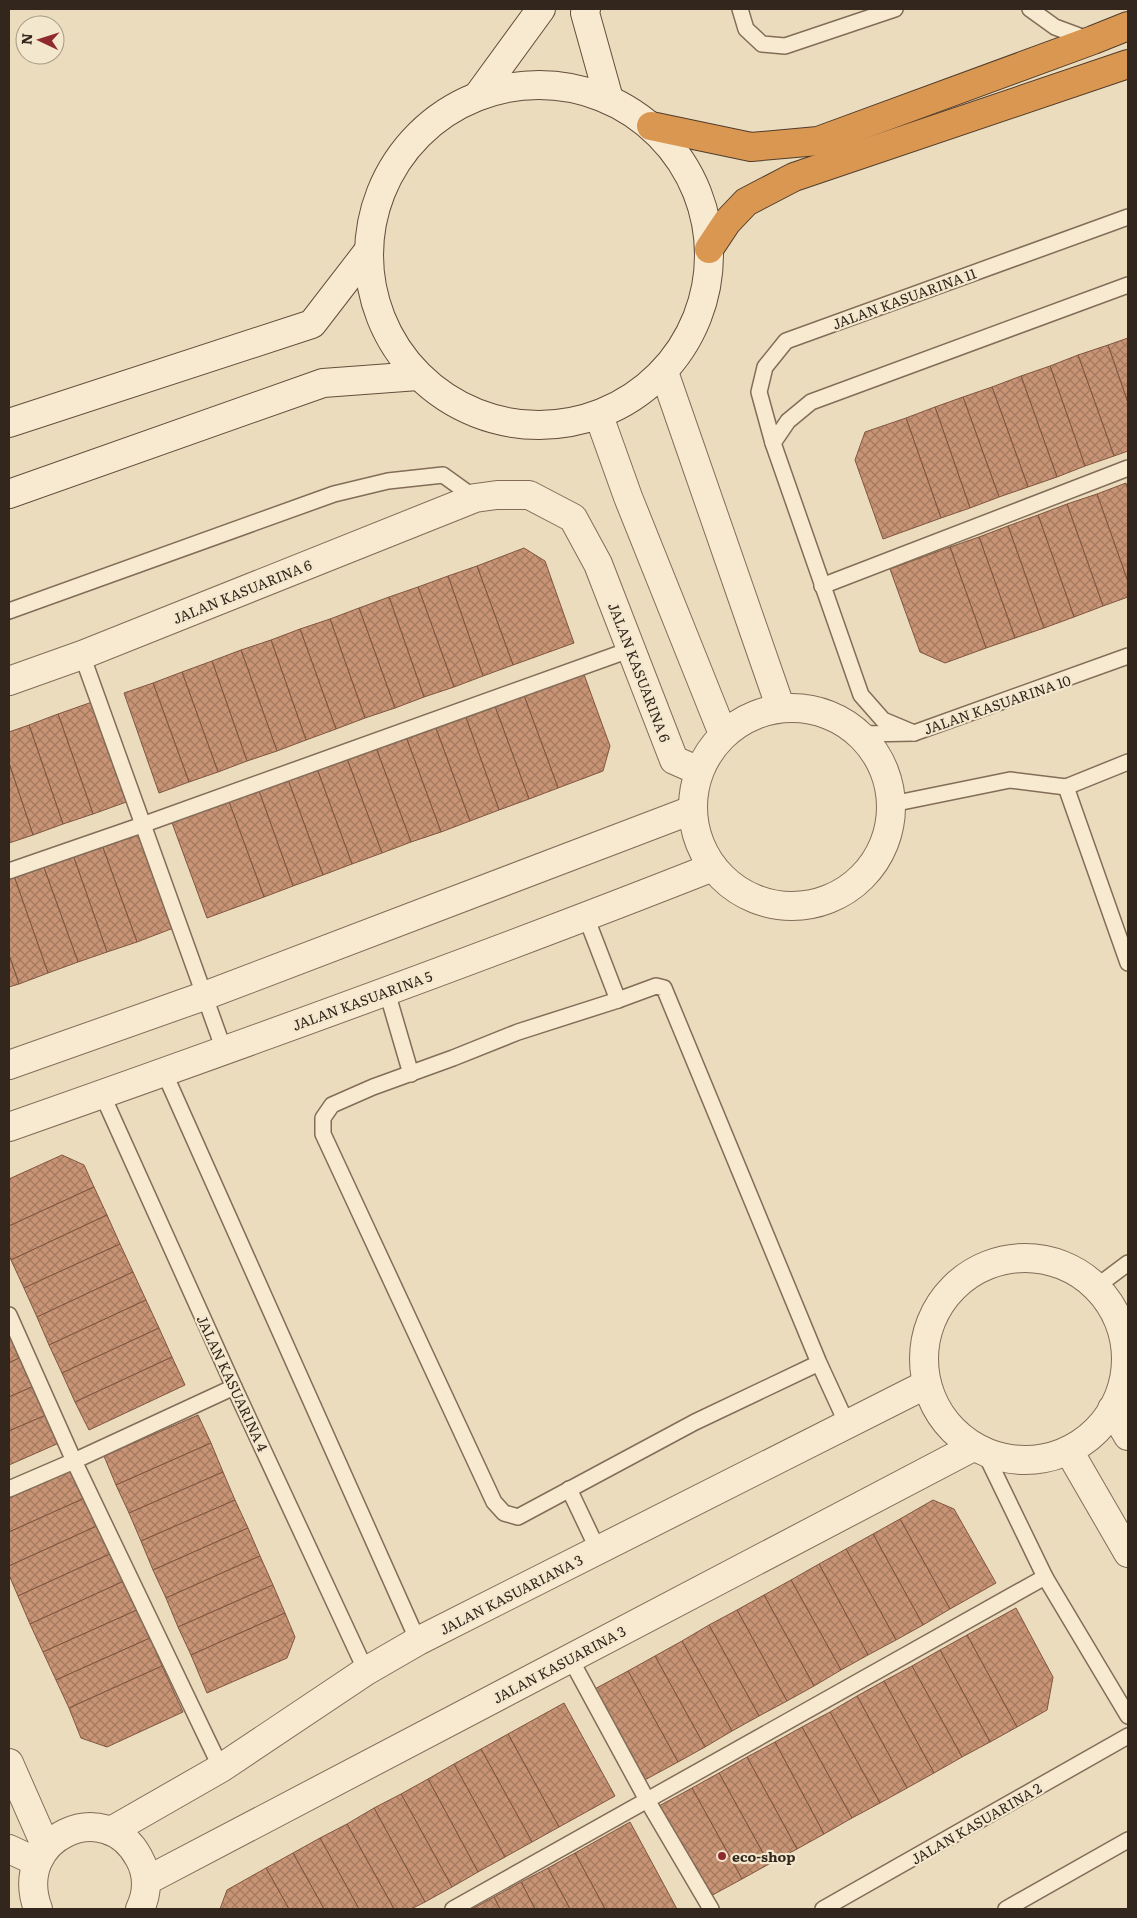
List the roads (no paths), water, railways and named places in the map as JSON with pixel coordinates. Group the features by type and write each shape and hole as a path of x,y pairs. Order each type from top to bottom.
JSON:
{"highway":[{"path":"651,126 751,147 818,141 1128,26"},
{"path":"709,249 727,222 746,202 794,177 1128,64"}],"street":[{"path":"479,94 541,9"},
{"path":"586,9 585,13 609,98"},
{"path":"522,84 567,86 609,98 651,126 682,161 701,203 709,249 705,294 690,335 664,372 634,397 599,416 551,426 502,423 457,406 418,376 390,339 376,305 373,296 368,250 374,210 390,172 413,139 444,113 479,94 522,84"},
{"path":"9,424 312,324 368,250"},
{"path":"664,372 754,626 780,706"},
{"path":"9,494 323,383 418,376"},
{"path":"599,416 628,497 723,734"},
{"name":"JALAN KASUARINA 6","path":"9,681 82,655 475,498 497,495 529,495 573,518 598,564 674,760 699,771"},
{"path":"780,706 824,711 862,734 878,754 885,770 892,804 890,826 883,848 871,868 855,884 836,896 814,904 792,907 769,904 748,896 729,884 713,867 698,840 692,810 694,790 699,771 709,751 723,734 750,716 780,706"},
{"path":"9,1065 204,996 692,810"},
{"name":"JALAN KASUARINA 5","path":"9,1127 387,992 713,867"},
{"path":"1024,1258 1044,1259 1063,1265 1096,1287 1111,1307 1121,1328 1127,1351 1125,1372 1120,1391 1112,1409 1094,1433 1069,1451 1045,1458 1020,1461 996,1457 978,1449 957,1435 944,1420 933,1402 927,1384 924,1364 925,1343 930,1324 939,1306 952,1289 966,1276 984,1266 1003,1260 1024,1258"},
{"name":"JALAN KASUARIANA 3","path":"111,1831 221,1768 366,1671 418,1641 927,1384"},
{"path":"1112,1409 1128,1436"},
{"name":"JALAN KASUARINA 3","path":"146,1881 570,1658 978,1449"},
{"path":"1069,1451 1128,1553"},
{"path":"9,1763 42,1854"},
{"path":"31,1905 32,1878 42,1854 60,1835 76,1828 93,1827 111,1831 124,1839 136,1851 143,1866 146,1881 145,1899 140,1909"},
{"path":"9,1849 42,1854"}],"lane":[{"path":"740,9 746,28 762,44 785,46 896,9"},
{"path":"1030,9 1055,27 1093,40"},
{"name":"JALAN KASUARINA 11","path":"914,733 883,720 861,695 773,443 759,392 765,367 786,341 1128,217"},
{"path":"773,443 788,422 811,402 1128,285"},
{"path":"822,586 1128,468"},
{"path":"9,610 343,492 388,481 443,475 475,498"},
{"path":"9,871 632,649"},
{"path":"82,655 224,1050"},
{"name":"JALAN KASUARINA 10","path":"862,734 914,733 1128,656"},
{"path":"892,804 1010,780 1066,787 1128,762"},
{"path":"1066,787 1128,963"},
{"path":"586,917 618,1000"},
{"path":"819,1363 695,1422 518,1517 504,1513 494,1502 323,1134 323,1118 332,1106 373,1086 411,1074 518,1032 656,986 664,988 846,1424"},
{"path":"387,992 411,1074"},
{"path":"164,1072 418,1641"},
{"name":"JALAN KASUARINA 4","path":"102,1094 234,1387 366,1671"},
{"path":"1096,1287 1128,1263"},
{"path":"9,1315 74,1461 221,1768"},
{"path":"9,1489 234,1387"},
{"path":"978,1449 1045,1577 1128,1716"},
{"path":"569,1489 598,1550"},
{"path":"453,1909 1045,1577"},
{"path":"570,1658 647,1800 711,1909"},
{"name":"JALAN KASUARINA 2","path":"823,1909 1128,1736"},
{"path":"1006,1909 1128,1840"}],"place":[{"name":"eco-shop","path":"722,1856"}]}
